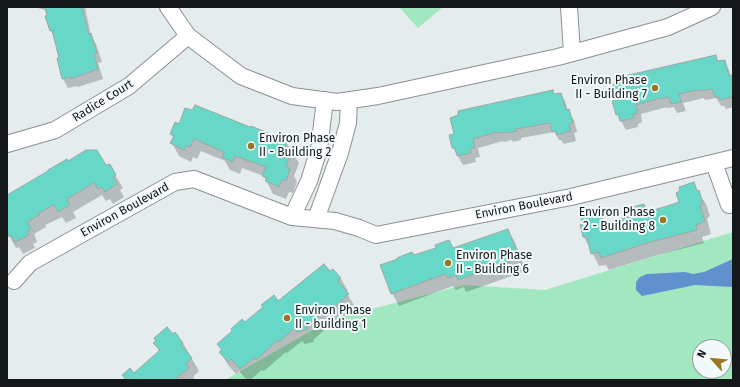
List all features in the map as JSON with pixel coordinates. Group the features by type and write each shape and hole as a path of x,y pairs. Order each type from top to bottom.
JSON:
{"street":[{"path":"168,7 188,36 241,76 292,96 337,102 378,96 572,53 668,27 712,7"},
{"path":"569,7 572,53"},
{"name":"Radice Court","path":"7,144 55,130 129,86 188,36"},
{"path":"292,217 309,181 319,149 325,100"},
{"path":"316,219 340,153 348,123 350,100"},
{"name":"Environ Boulevard","path":"14,281 30,263 175,182 194,179 292,217 335,221 376,235 571,197 733,158"},
{"path":"714,163 729,205 733,204"}],"green space":[{"path":"399,7 443,7 418,28"},
{"path":"733,232 733,380 225,380 330,320 464,285 545,290"}],"water":[{"path":"733,259 733,287 695,285 642,296 636,290 636,282 640,277 647,274 685,272 693,274 704,272"}],"building":[{"path":"45,7 82,7 89,35 91,33 97,53 94,54 98,69 71,79 71,77 62,79 57,58 59,58 52,30 50,31 45,16 47,15"},
{"name":"Environ Phase II - Building 7","path":"716,55 717,61 725,60 729,76 733,75 733,97 720,100 719,97 715,97 712,89 698,90 679,94 681,102 671,104 669,97 636,105 638,113 633,115 634,118 620,121 618,114 616,115 612,101 616,100 613,84 620,82 620,77"},
{"path":"553,90 554,94 561,93 566,110 569,109 573,123 569,124 571,131 557,135 556,131 552,132 550,123 516,129 517,131 506,133 497,132 473,139 475,147 470,149 471,153 457,156 455,148 452,148 449,135 454,134 450,118 458,115 458,111"},
{"name":"Environ Phase II - Building 2","path":"195,105 287,141 285,147 292,150 286,167 290,169 286,181 282,180 279,187 265,181 267,178 262,176 266,167 235,156 233,162 222,157 224,152 194,139 190,147 186,146 184,150 170,143 174,136 170,134 175,122 179,124 185,108 192,110"},
{"path":"86,150 97,150 106,165 110,164 116,175 113,177 117,184 105,192 102,187 98,189 94,183 67,199 70,205 58,212 54,205 39,213 40,214 28,222 31,229 27,232 29,235 15,242 11,235 7,237 7,195 67,159 68,161"},
{"name":"Environ Phase 2 - Building 8","path":"694,182 697,191 699,190 703,204 700,206 705,221 696,225 697,230 647,243 601,258 599,252 591,254 587,237 583,237 580,225 583,224 580,216 596,212 597,216 601,215 604,224 628,217 635,213 633,207 644,204 647,212 664,207 679,202 676,193 680,191 679,187"},
{"name":"Environ Phase II - Building 6","path":"508,229 519,258 458,280 456,275 448,278 445,274 391,294 380,265 412,252 414,255 436,248 435,245 449,240 453,248"},
{"name":"Environ Phase II - building 1","path":"324,264 330,271 333,269 341,278 338,281 349,294 330,311 327,309 306,327 308,329 297,332 294,329 279,342 278,340 256,360 255,358 240,369 231,359 228,362 219,352 222,350 217,344 232,331 231,329 242,319 245,322 263,307 261,305 274,295 278,301"},
{"path":"167,327 173,334 175,332 183,343 181,345 192,358 186,364 189,368 174,380 126,380 122,375 130,368 134,373 160,350 153,343 156,341 154,338"}],"place":[{"name":"Environ Phase II - Building 7","path":"655,88"},
{"name":"Environ Phase II - Building 2","path":"251,146"},
{"name":"Environ Phase 2 - Building 8","path":"663,220"},
{"name":"Environ Phase II - Building 6","path":"448,263"},
{"name":"Environ Phase II - building 1","path":"287,318"}]}
